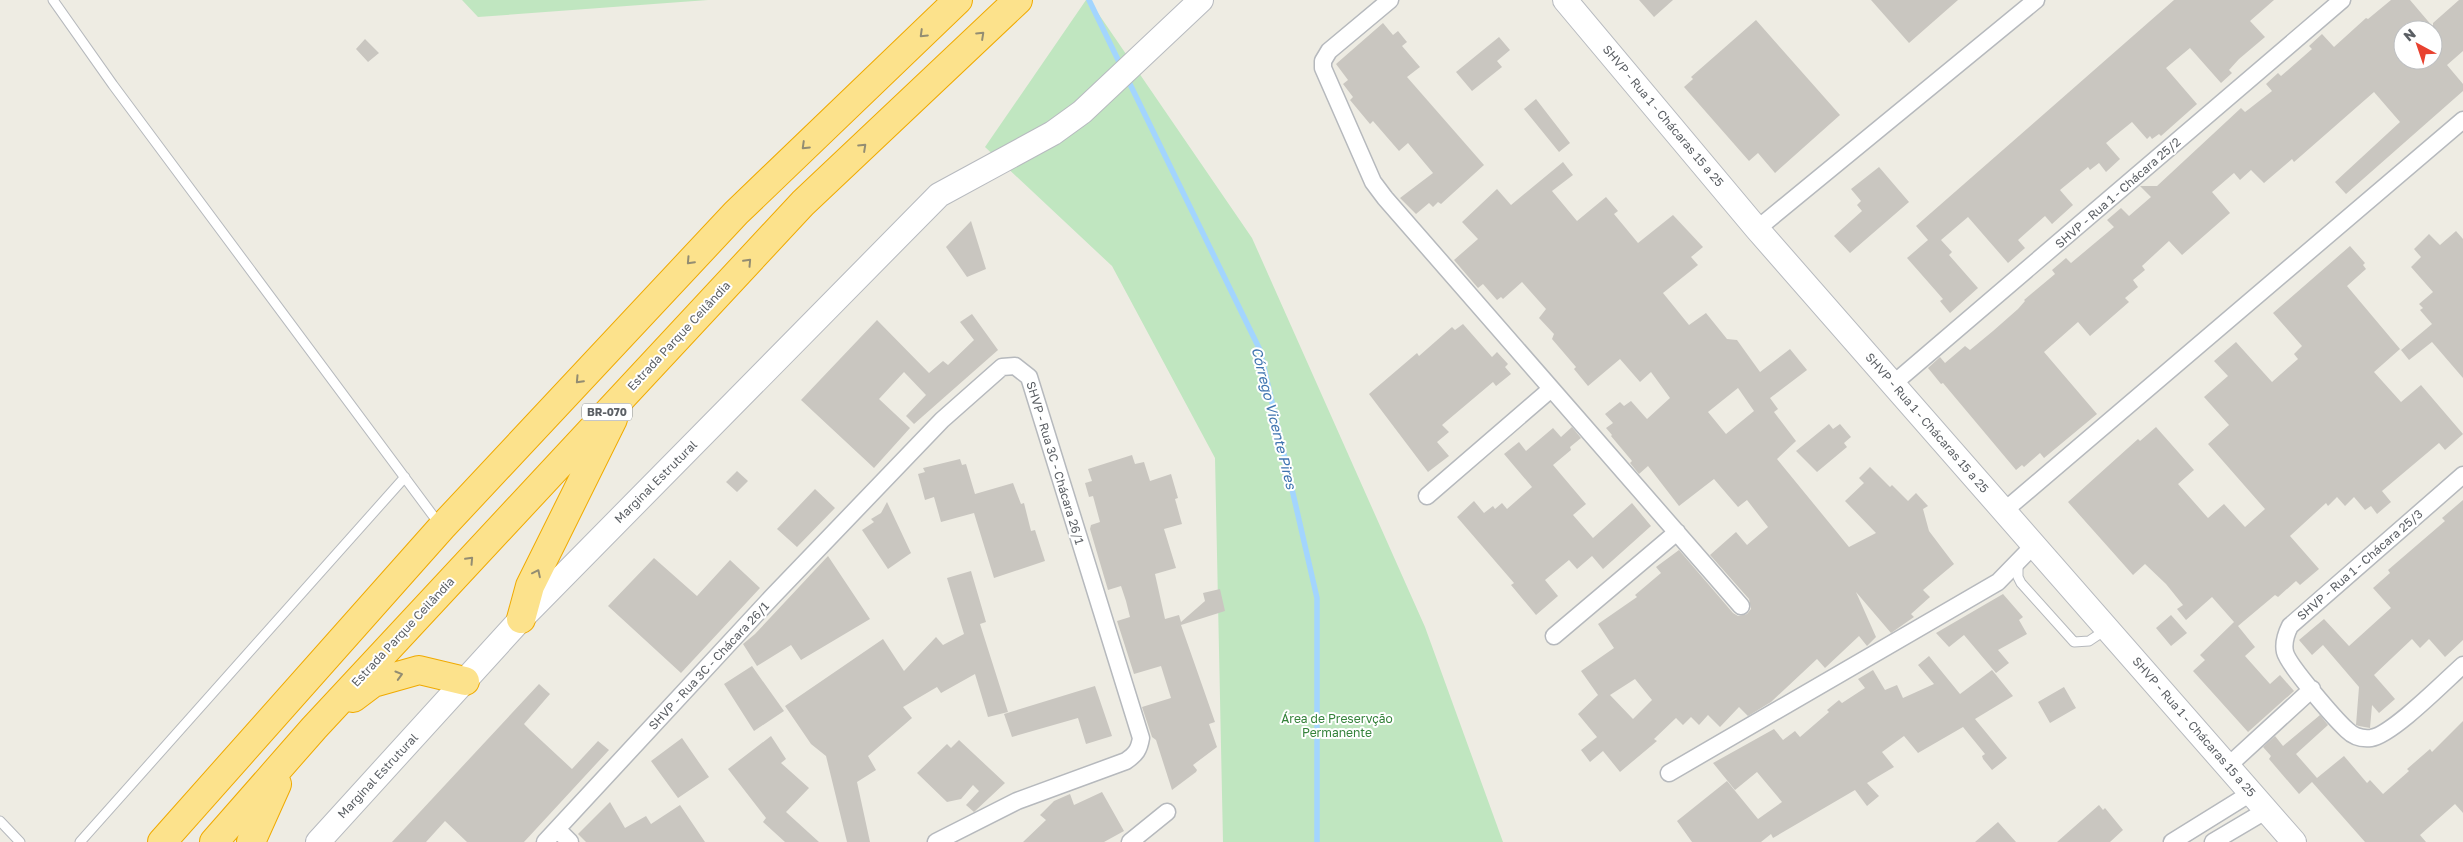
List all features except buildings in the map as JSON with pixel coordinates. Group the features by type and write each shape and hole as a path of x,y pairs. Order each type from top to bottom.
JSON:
{"highway":[{"name":"BR-070","path":"162,842 442,527 736,212 958,0"},
{"name":"Estrada Parque Ceilândia","path":"214,842 314,728 803,203 1018,0"},
{"path":"521,619 530,586 626,392"},
{"path":"314,728 373,683 418,670 465,681"},
{"path":"251,842 292,753"}],"street":[{"name":"Marginal Estrutural","path":"318,842 521,619 940,195 1053,133 1082,112 1201,0"},
{"path":"1390,0 1329,51 1323,68 1369,174 1385,198 1741,606"},
{"name":"SHVP - Rua 1 - Chácaras 15 a 25","path":"1565,0 1757,229 2294,842"},
{"path":"1757,229 2036,0"},
{"name":"SHVP - Rua 1 - Chácara 25/2","path":"1893,384 2342,0"},
{"path":"2004,511 2463,120"},
{"name":"SHVP - Rua 3C - Chácara 26/1","path":"544,842 766,604 942,420 1002,367 1015,366 1029,377 1141,738 1140,747 1135,755 1126,761 1017,801 936,842"},
{"path":"1427,496 1551,389"},
{"name":"SHVP - Rua 1 - Chácara 25/3","path":"2463,475 2290,626 2286,635 2285,653 2312,689 2348,730 2362,738 2372,738 2392,728 2463,665"},
{"path":"1554,636 1677,532"},
{"path":"1669,773 1998,582 2034,545"},
{"path":"2228,766 2312,689"},
{"path":"2172,842 2259,801"},
{"path":"2213,842 2259,801"},
{"path":"1130,842 1167,812"},
{"path":"557,829 570,842"}],"lane":[{"path":"53,0 113,85 442,527"},
{"path":"80,842 406,477"},
{"path":"2018,562 2021,583 2074,642 2089,641 2108,629"},
{"path":"0,821 20,842"}],"green space":[{"path":"462,0 708,0 478,17"},
{"name":"Área de Preservção Permanente","path":"1086,0 1089,0 1252,238 1425,627 1503,842 1223,842 1215,458 1112,266 985,147"}],"waterway":[{"name":"Córrego Vicente Pires","path":"1089,0 1122,68"},
{"name":"Córrego Vicente Pires","path":"1127,78 1260,350 1317,598 1317,842"}]}
